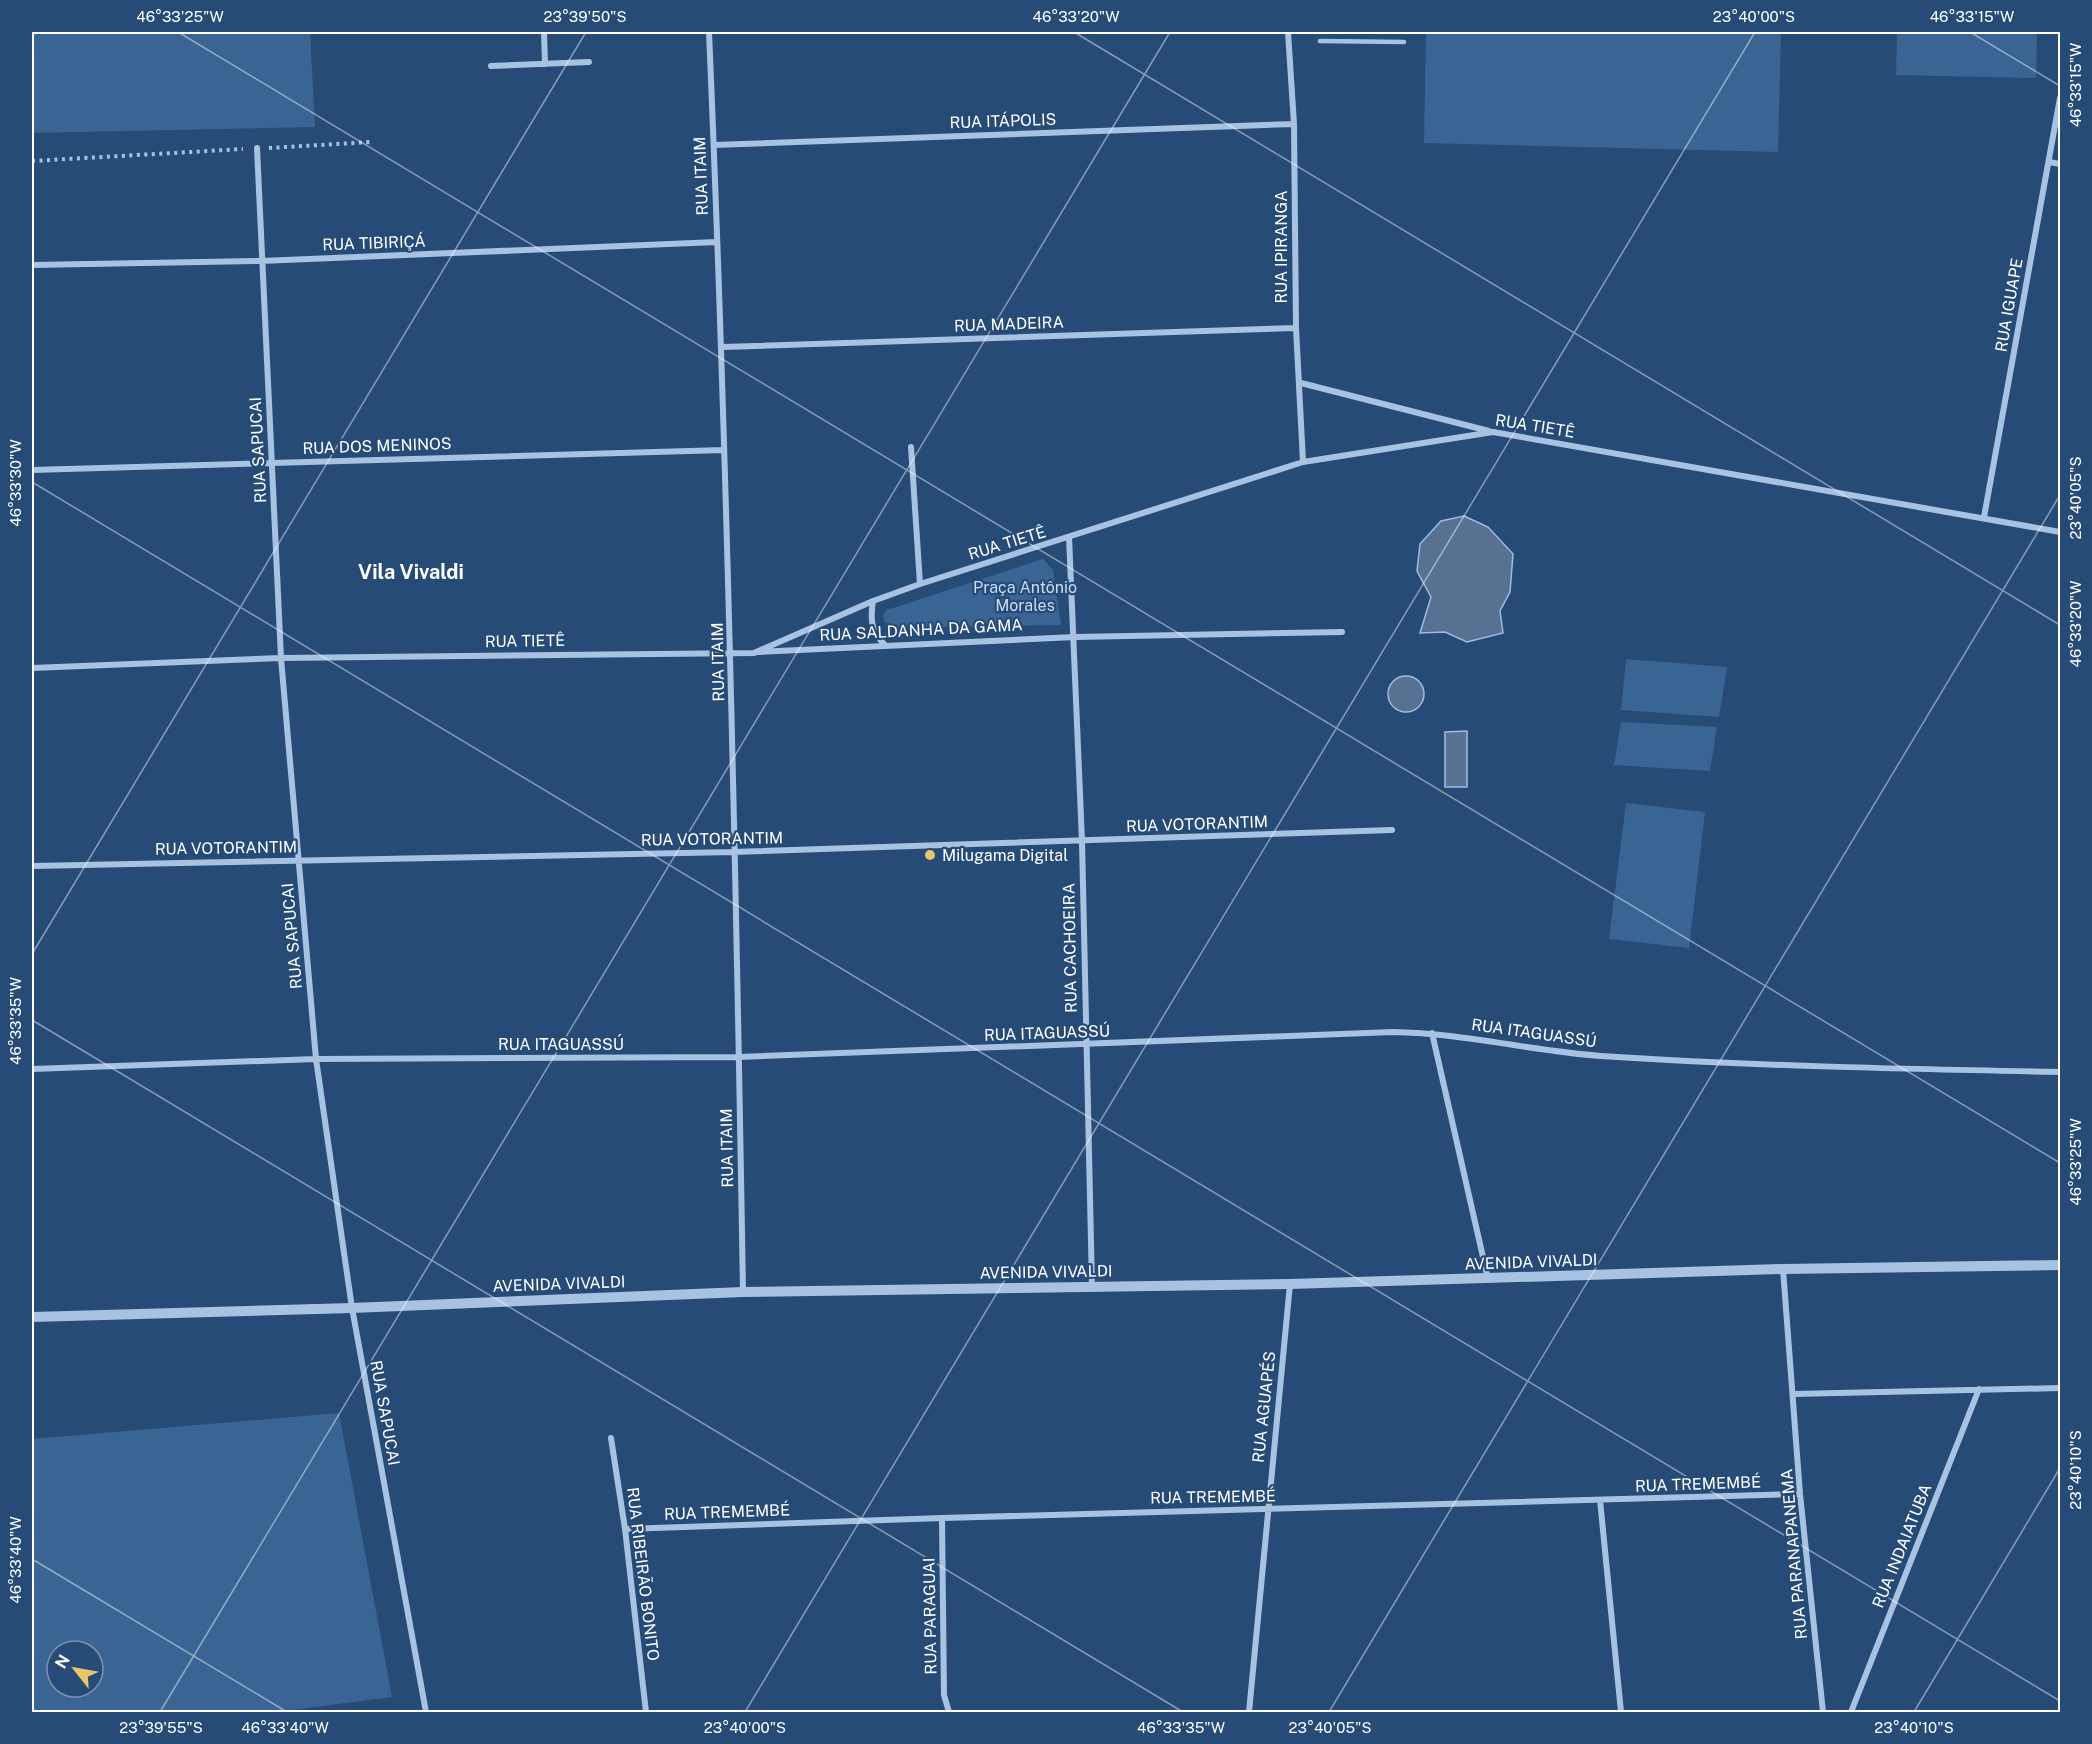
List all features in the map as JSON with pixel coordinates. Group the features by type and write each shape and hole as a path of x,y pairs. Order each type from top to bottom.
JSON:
{"street":[{"path":"544,32 545,64"},
{"name":"RUA ITAIM","path":"709,32 723,347 724,450 732,651 733,852 743,1292"},
{"name":"RUA IPIRANGA","path":"1288,32 1294,124 1296,328 1301,383 1303,462"},
{"path":"491,66 589,62"},
{"name":"RUA IGUAPE","path":"1984,517 2061,98"},
{"name":"RUA ITÁPOLIS","path":"714,145 1294,124"},
{"name":"RUA SAPUCAI","path":"257,148 280,658 316,1059 352,1308 426,1713"},
{"path":"2049,162 2061,164"},
{"name":"RUA TIBIRIÇÁ","path":"32,265 261,261 717,242"},
{"name":"RUA MADEIRA","path":"723,347 1296,328"},
{"path":"1301,383 1493,432"},
{"name":"RUA TIETÊ","path":"32,668 280,658 732,651 754,653 873,601 920,584 1303,462 1493,432 2061,532"},
{"path":"911,447 920,584"},
{"name":"RUA DOS MENINOS","path":"32,470 724,450"},
{"name":"RUA CACHOEIRA","path":"1070,537 1082,842 1092,1286"},
{"path":"873,601 870,621 875,635 885,645"},
{"name":"RUA SALDANHA DA GAMA","path":"754,653 1075,637 1342,632"},
{"name":"RUA VOTORANTIM","path":"32,866 733,852 1392,830"},
{"path":"1432,1033 1488,1279"},
{"name":"RUA ITAGUASSÚ","path":"32,1069 316,1059 739,1057 1432,1033 1548,1052 1747,1065 2061,1072"},
{"name":"AVENIDA VIVALDI","path":"32,1317 352,1308 743,1292 1290,1284 1783,1269 2061,1265"},
{"name":"RUA PARANAPANEMA","path":"1783,1269 1800,1494 1823,1713"},
{"name":"RUA AGUAPÉS","path":"1249,1713 1290,1284"},
{"path":"1794,1394 2061,1388"},
{"name":"RUA INDAIATUBA","path":"1851,1713 1978,1389"},
{"name":"RUA RIBEIRÃO BONITO","path":"610,1438 626,1529 646,1713"},
{"name":"RUA TREMEMBÉ","path":"626,1529 1800,1494"},
{"path":"1600,1500 1621,1713"},
{"name":"RUA PARAGUAI","path":"942,1518 944,1695 949,1713"}],"lane":[{"path":"1320,41 1404,42"}],"path":[{"path":"32,161 371,142"}],"green space":[{"path":"32,32 310,32 315,127 32,133"},
{"path":"1426,32 1781,32 1778,152 1424,143"},
{"path":"1897,32 2037,32 2036,78 1896,75"},
{"name":"Praça Antônio Morales","path":"1043,559 1053,570 1061,625 891,628 884,621 883,615 887,610"},
{"path":"1626,659 1727,667 1719,717 1621,710"},
{"path":"1621,722 1717,727 1710,771 1614,765"},
{"path":"1626,803 1705,812 1689,948 1609,939"},
{"path":"339,1413 392,1697 277,1712 32,1712 32,1439"}],"shaded area":[{"path":"1464,516 1488,527 1513,554 1510,592 1500,611 1503,633 1467,642 1445,632 1420,633 1431,597 1417,571 1420,544 1441,521"},
{"path":"1406,676 1419,681 1424,694 1419,707 1406,712 1393,707 1388,694 1393,681"},
{"path":"1467,731 1467,787 1445,787 1445,732"}],"place":[{"name":"Milugama Digital","path":"930,855"}],"district":[{"name":"Vila Vivaldi","path":"411,572"}]}
